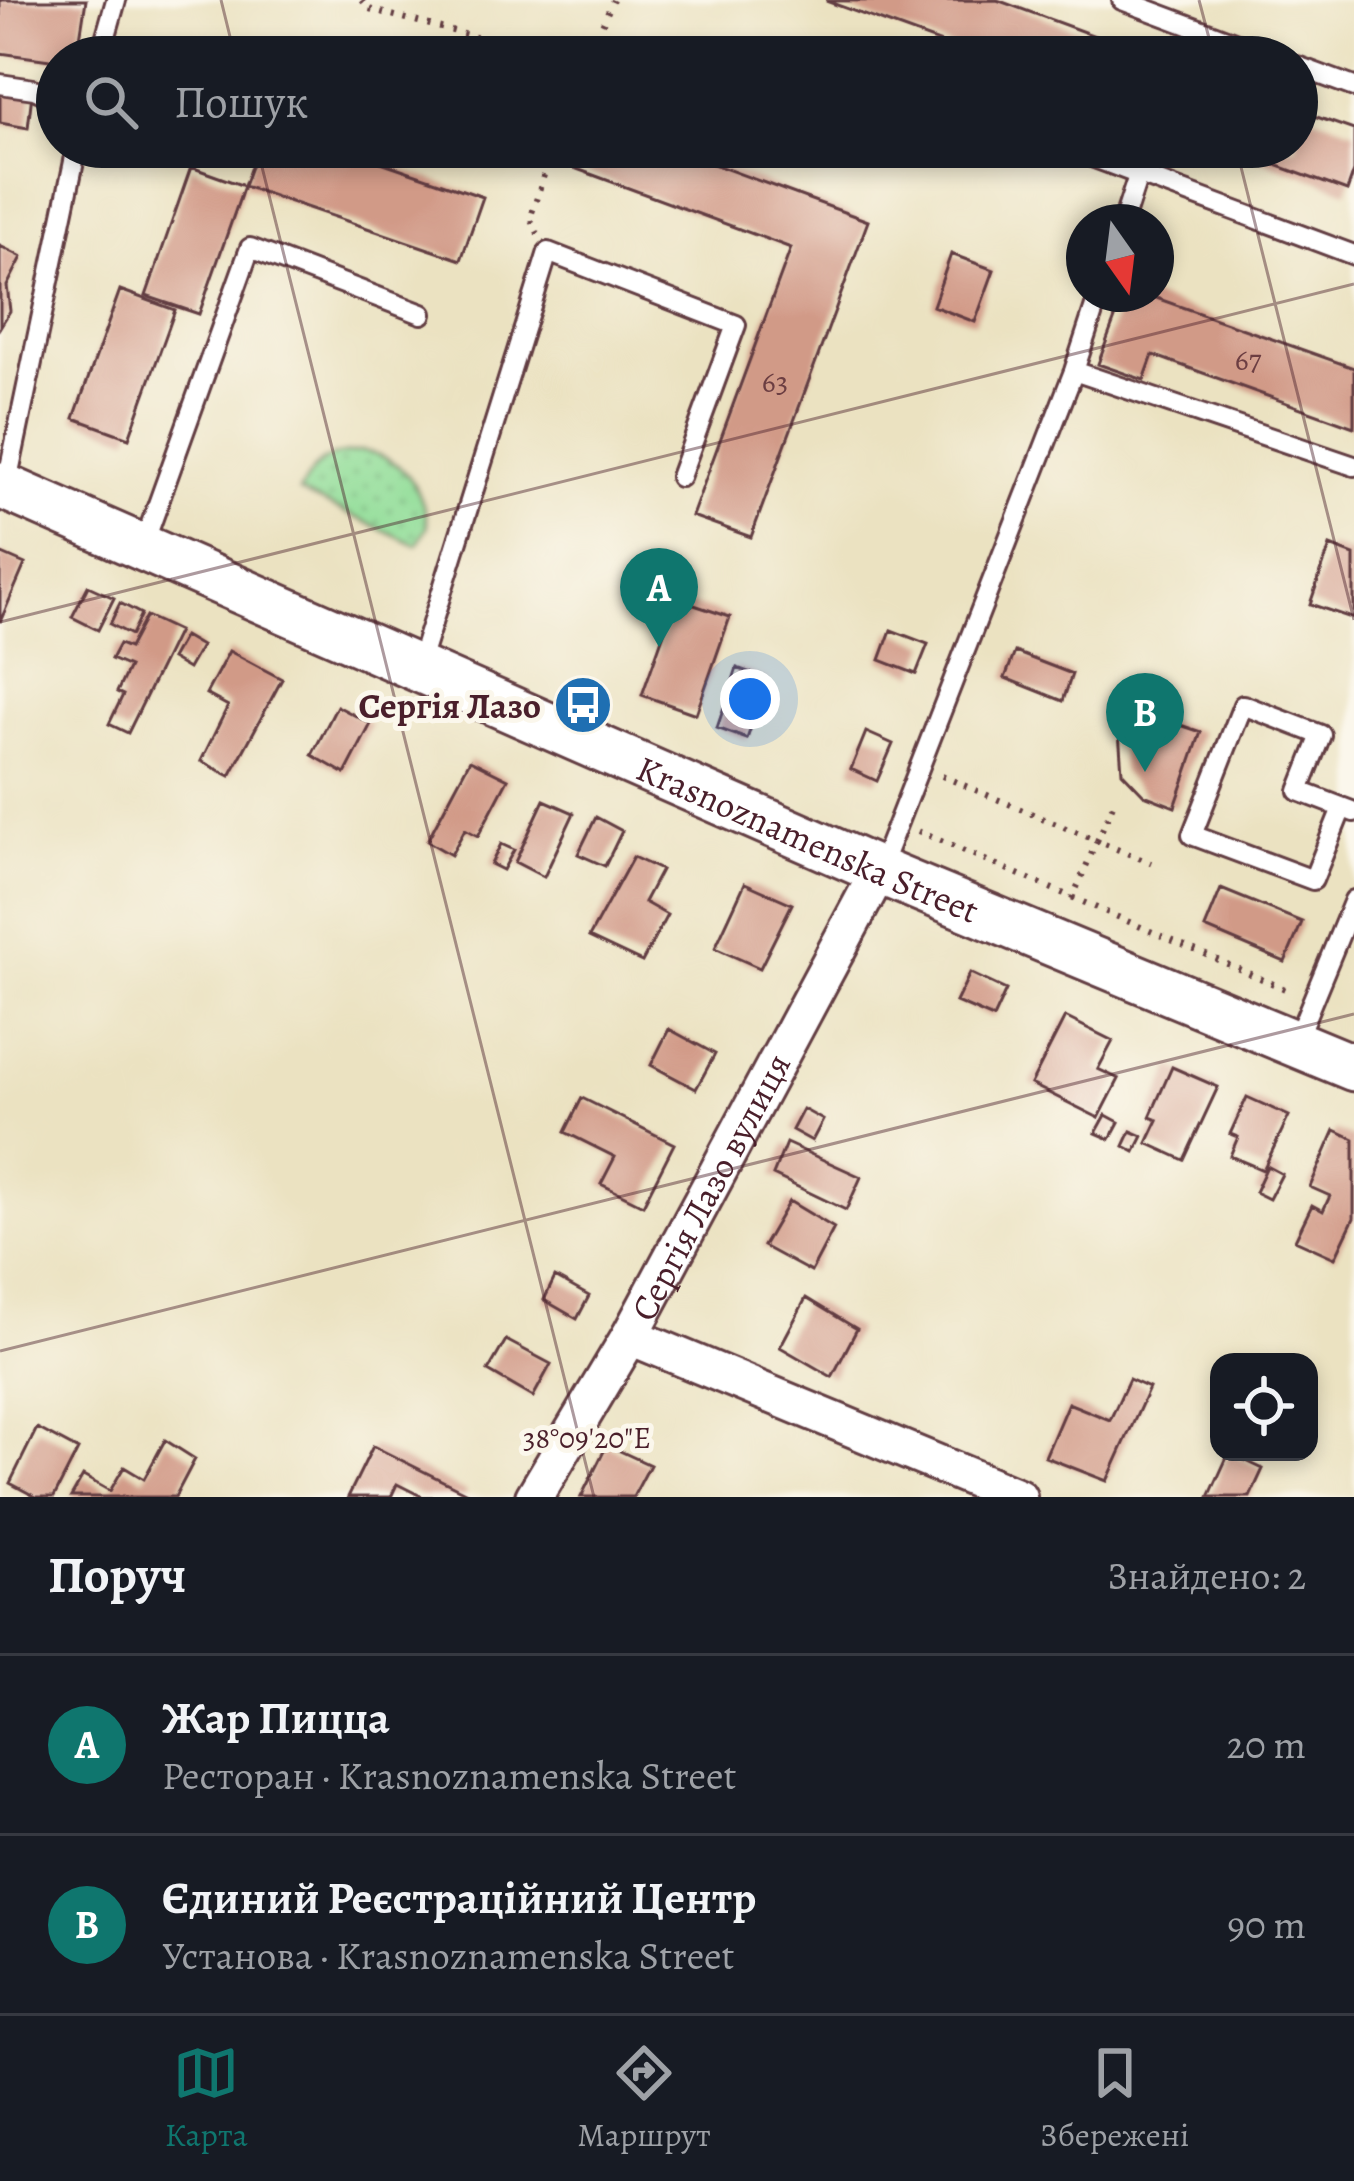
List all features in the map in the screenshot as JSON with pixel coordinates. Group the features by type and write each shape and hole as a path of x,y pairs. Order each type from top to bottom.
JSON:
{"street":[{"name":"Krasnoznamenska Street","path":"3,486 879,871 1354,1068"},
{"name":"Сергія Лазо вулиця","path":"535,1497 630,1336 879,871"},
{"path":"630,1336 1018,1497"}],"lane":[{"path":"106,36 116,0"},
{"path":"1122,0 1218,36"},
{"path":"1318,74 1354,87"},
{"path":"0,84 36,90"},
{"path":"3,486 72,168"},
{"path":"1118,168 1354,255"},
{"path":"1129,204 1138,176"},
{"path":"143,545 250,248 422,314"},
{"path":"418,668 548,252 736,325 680,477"},
{"path":"879,871 1093,312"},
{"path":"1074,371 1354,466"},
{"path":"1243,705 1321,735 1299,791 1348,810 1313,880 1192,835 1243,705"},
{"path":"1295,1043 1354,900"}],"path":[{"path":"362,0 369,9 471,36"},
{"path":"597,36 613,0"},
{"path":"546,168 530,219 548,252"},
{"path":"922,768 1151,862"},
{"path":"1072,898 1116,798"},
{"path":"899,823 1312,1000"}],"green space":[{"path":"362,451 400,467 416,487 428,526 417,545 299,492 323,461"}],"building":[{"path":"0,0 86,0 80,36 36,36 36,58 0,53"},
{"path":"997,0 1095,36 922,36 826,1"},
{"path":"0,89 32,94 28,128 0,123"},
{"path":"1318,117 1354,130 1354,171 1347,191 1284,168 1318,168"},
{"path":"194,168 244,186 199,314 146,296"},
{"path":"250,168 398,168 483,197 461,260 244,186"},
{"path":"574,168 724,168 868,221 751,537 692,516 791,248"},
{"path":"0,246 22,257 7,286 10,311 0,327"},
{"path":"951,254 994,270 975,322 933,306"},
{"path":"120,290 175,310 129,438 74,418"},
{"path":"1174,304 1354,368 1354,427 1153,355 1144,380 1098,364 1117,312 1174,312"},
{"path":"1330,546 1354,555 1354,619 1310,604"},
{"path":"0,553 25,564 0,622"},
{"path":"88,586 114,598 98,630 72,617"},
{"path":"676,599 730,617 696,714 642,695"},
{"path":"120,603 141,614 131,635 110,624"},
{"path":"146,616 178,631 128,733 109,724 123,695 117,692 129,667 111,659 119,644 129,648"},
{"path":"891,630 928,644 916,674 880,660"},
{"path":"184,636 201,646 188,669 171,659"},
{"path":"229,651 282,679 230,776 201,761 228,706 206,694"},
{"path":"1015,652 1072,674 1063,701 1005,678"},
{"path":"737,668 767,679 747,739 717,728"},
{"path":"337,706 371,724 345,774 312,755"},
{"path":"1127,707 1201,732 1175,807 1144,795 1122,772 1119,732"},
{"path":"866,732 893,744 877,781 851,769"},
{"path":"470,760 508,779 478,836 465,829 451,855 427,841"},
{"path":"544,800 574,813 544,877 515,862"},
{"path":"596,817 622,831 605,866 578,854"},
{"path":"501,844 514,850 503,870 491,864"},
{"path":"633,857 661,870 644,902 667,915 642,962 589,937"},
{"path":"745,883 792,904 760,968 715,948"},
{"path":"1221,889 1302,922 1285,962 1205,928"},
{"path":"970,973 1006,990 993,1018 956,1002"},
{"path":"1065,1017 1113,1041 1098,1069 1119,1079 1099,1118 1031,1084"},
{"path":"669,1029 715,1054 696,1089 651,1065"},
{"path":"1172,1067 1218,1087 1184,1160 1147,1143 1158,1120 1150,1117"},
{"path":"1247,1097 1289,1116 1263,1170 1230,1156 1238,1137 1230,1134"},
{"path":"582,1098 674,1144 643,1205 601,1184 615,1157 565,1132"},
{"path":"803,1109 823,1120 812,1141 792,1130"},
{"path":"1106,1115 1119,1122 1110,1139 1096,1133"},
{"path":"1335,1130 1354,1139 1354,1218 1335,1258 1295,1240 1312,1205 1323,1211 1330,1196 1310,1187"},
{"path":"1131,1131 1143,1136 1135,1152 1124,1146"},
{"path":"786,1143 861,1177 846,1210 773,1175"},
{"path":"1267,1166 1282,1174 1269,1199 1255,1192"},
{"path":"789,1201 834,1228 811,1272 763,1246"},
{"path":"555,1277 589,1296 577,1319 544,1300"},
{"path":"806,1298 857,1329 832,1377 780,1347"},
{"path":"506,1340 551,1364 533,1397 488,1371"},
{"path":"1129,1379 1149,1388 1107,1481 1045,1457 1068,1403 1110,1420"},
{"path":"37,1428 78,1450 54,1497 36,1497 10,1483"},
{"path":"165,1440 195,1459 175,1497 71,1497 83,1476 110,1491 124,1467 144,1479"},
{"path":"607,1445 650,1465 633,1497 581,1497"},
{"path":"373,1446 467,1493 464,1497 423,1497 397,1484 391,1497 348,1497"},
{"path":"1225,1461 1246,1461 1263,1469 1250,1497 1209,1497"}],"place":[{"name":"Жар Пицца","path":"659,647"},
{"name":"Сергія Лазо","path":"583,705"},
{"name":"Єдиний Реєстраційний Центр","path":"1145,772"}]}
